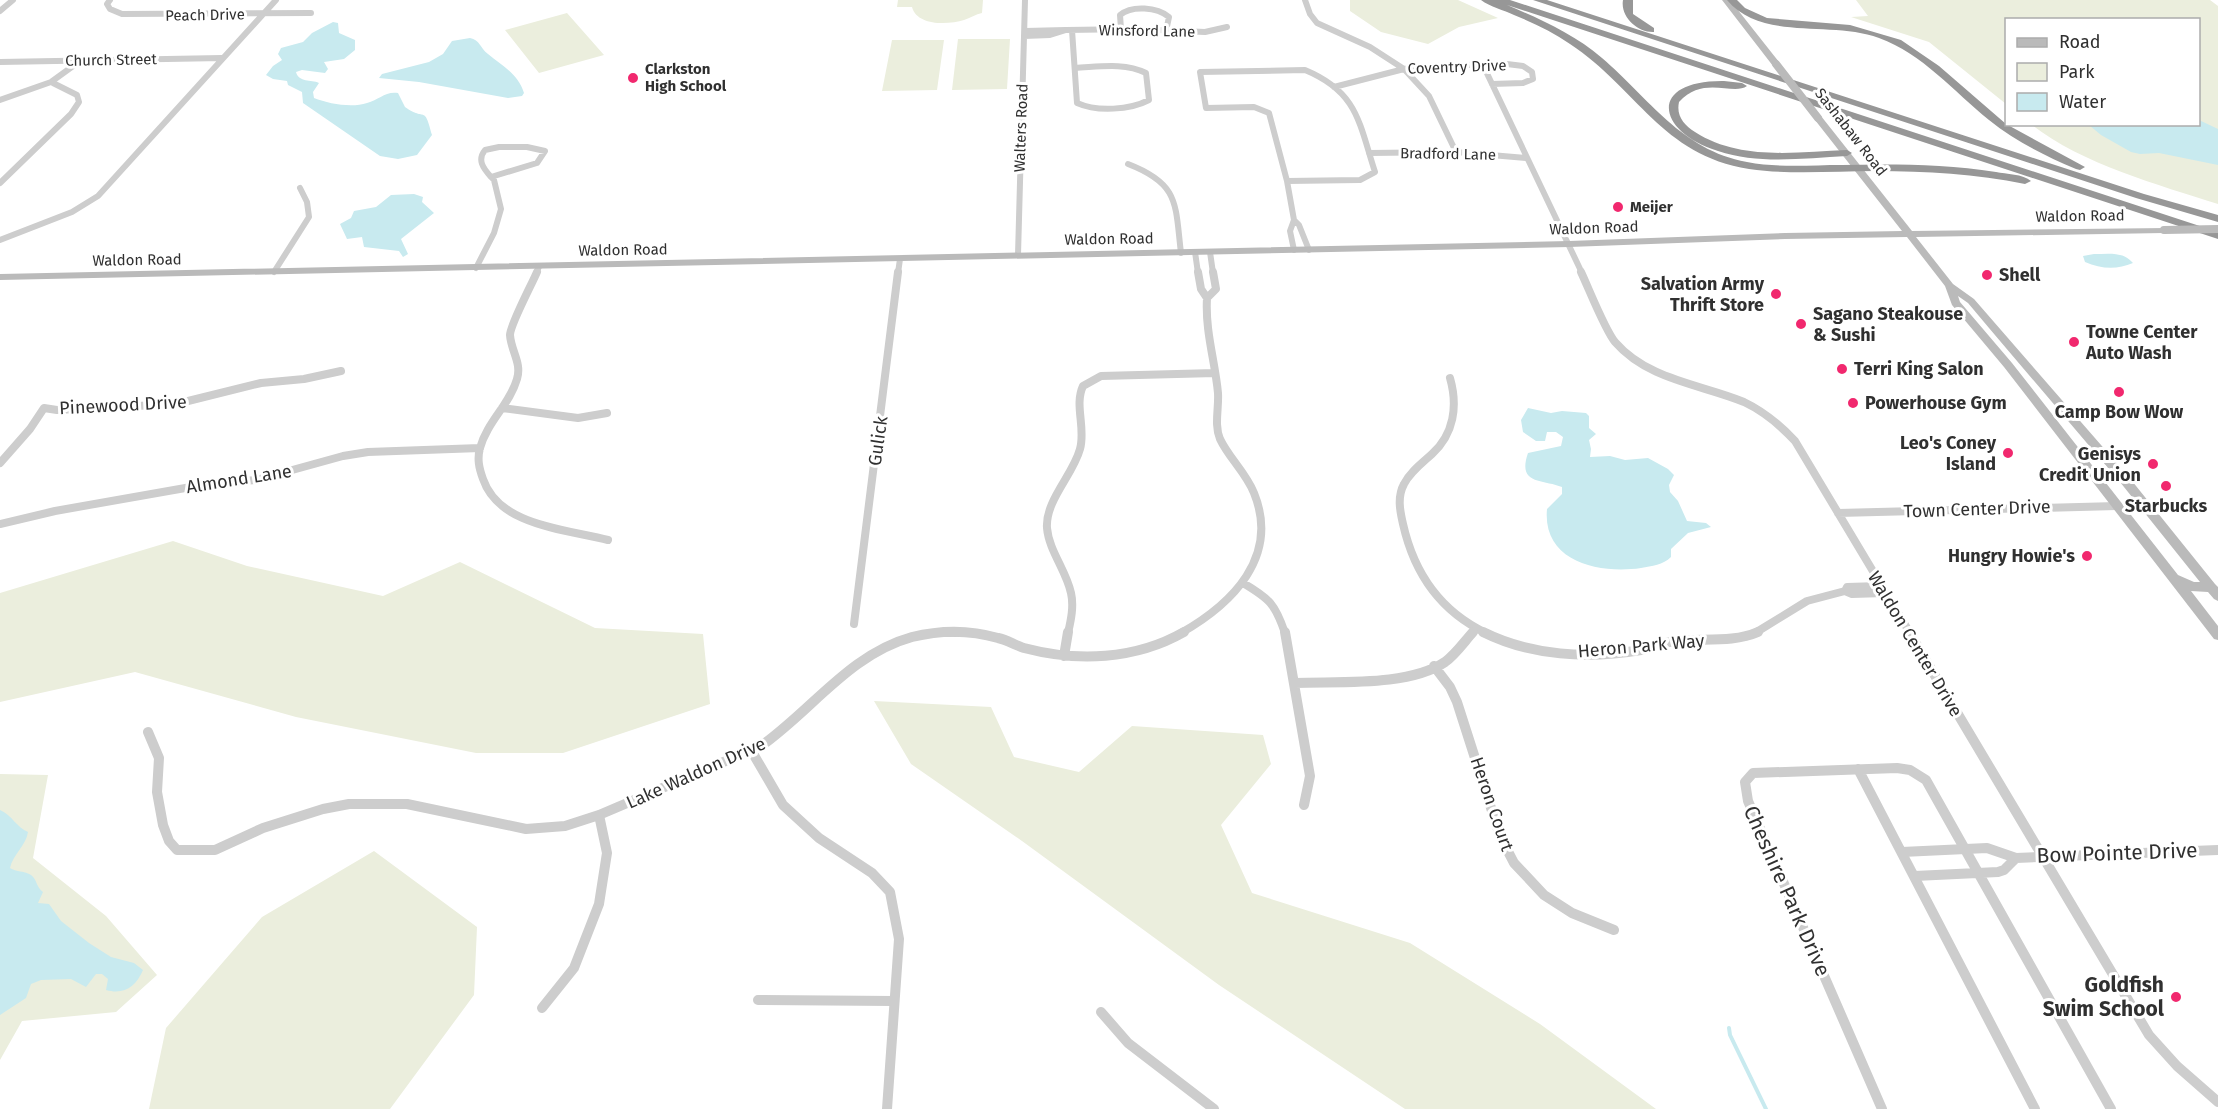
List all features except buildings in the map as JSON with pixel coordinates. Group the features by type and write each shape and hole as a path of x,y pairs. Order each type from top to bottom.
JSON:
{"highway":[{"path":"1486,0 1542,24 1585,51 1618,78 1674,134 1704,153 1738,164 1765,168 1931,168 2012,178 2050,186 2174,222"},
{"path":"1500,0 2218,236"},
{"path":"1538,0 2217,222"},
{"path":"1628,0 1626,9 1629,16 1639,25 1708,55"},
{"path":"1732,0 1745,14 1765,22 1844,26 1872,32 1899,42 1923,57 1997,122 2037,147 2101,176 2217,222"},
{"path":"1789,96 1738,85 1708,85 1682,92 1674,101 1672,112 1677,122 1689,133 1729,151 1766,156 1847,153"}],"street":[{"path":"0,11 13,0"},
{"name":"Peach Drive","path":"110,0 107,4 110,9 122,14 311,13"},
{"path":"0,240 72,212 98,196 276,0"},
{"name":"Walters Road","path":"1018,255 1025,0"},
{"path":"1305,0 1310,14 1317,23 1370,47 1404,69 1429,96 1456,152"},
{"name":"Sashabaw Road","path":"1726,0 1950,286 1971,301 1993,326 2215,591"},
{"path":"1121,29 1120,15 1125,11 1155,10 1162,11 1169,17 1166,31"},
{"name":"Winsford Lane","path":"1024,33 1050,35 1069,30 1121,29 1205,32 1227,27"},
{"path":"1069,30 1077,102 1081,106 1137,106 1149,100 1146,73 1142,70 1132,67 1075,68"},
{"name":"Church Street","path":"0,62 222,58"},
{"path":"0,100 53,83 80,61"},
{"name":"Coventry Drive","path":"1334,87 1404,69 1427,66 1483,64 1522,66 1532,72 1533,79 1523,83 1492,84"},
{"name":"Waldon Center Drive","path":"1483,64 1614,341 1625,353 1657,374 1743,402 1768,417 1795,441 2150,1035 2177,1066 2218,1102"},
{"path":"1287,181 1360,180 1375,172 1356,112 1346,96 1322,77 1305,70 1200,72 1206,108 1254,107 1269,113 1287,181 1294,220 1299,225 1309,250"},
{"path":"0,183 71,114 79,102 77,95 53,83"},
{"path":"476,268 494,233 501,209 498,191 480,162 482,154 487,149 538,147 545,151 537,163 491,177"},
{"name":"Bradford Lane","path":"1369,153 1456,152 1526,158"},
{"path":"1128,164 1151,173 1168,186 1174,201 1181,253"},
{"path":"274,272 309,217 307,202 300,188"},
{"path":"1294,220 1290,225 1294,250"},
{"name":"Waldon Road","path":"0,277 2164,230 2217,222"},
{"name":"Lake Waldon Drive","path":"1195,252 1201,289 1207,298"},
{"name":"Lake Waldon Drive","path":"148,732 159,758 157,792 164,825 169,841 177,850 215,850 273,825 323,809 349,804 407,804 526,829 565,826 599,815 751,750 778,735 837,678 862,658 892,643 937,633 962,632 999,638 1025,648 1064,656 1104,657 1125,655 1173,639 1203,621 1243,583 1258,555 1260,512 1256,494 1219,436 1218,392 1205,314 1207,298 1216,289 1210,252"},
{"name":"Gulick","path":"854,624 900,259"},
{"path":"539,267 510,334 520,369 513,391 480,448 478,465 487,491 502,508 518,518 608,540"},
{"name":"Sashabaw Road","path":"1950,286 1955,303 2048,416 2218,634"},
{"path":"1976,327 1993,326"},
{"name":"Pinewood Drive","path":"0,463 28,429 38,421 44,408 57,410 176,404 261,383 304,379 341,371"},
{"path":"1064,656 1072,603 1070,591 1048,537 1047,519 1052,501 1070,473 1083,438 1079,399 1081,388 1091,379 1101,376 1215,373"},
{"name":"Heron Park Way","path":"1450,378 1453,385 1453,421 1447,437 1411,472 1403,484 1399,502 1416,563 1429,588 1449,609 1476,629 1507,643 1547,653 1642,650 1675,641 1749,635 1764,630 1801,603 1832,592 1845,591 1852,594 1882,590"},
{"path":"502,408 578,418 607,413"},
{"path":"2048,416 2049,413 2056,412 2072,418"},
{"name":"Almond Lane","path":"0,524 55,511 208,484 256,480 351,454 390,450 480,448"},
{"name":"Town Center Drive","path":"1838,513 2117,506"},
{"path":"2171,575 2192,587 2215,591"},
{"path":"1243,583 1260,593 1276,608 1286,636 1310,776 1304,805"},
{"path":"1295,683 1392,678 1420,672 1442,663 1476,629"},
{"name":"Heron Court","path":"1434,666 1450,687 1457,702 1500,836 1514,863 1544,895 1572,913 1614,930"},
{"path":"751,750 783,805 819,838 872,873 890,892 899,939 887,1109"},
{"name":"Cheshire Park Drive","path":"1882,1109 1744,789 1746,777 1757,772 1904,768 1921,776 1931,786 2111,1109"},
{"path":"1858,769 2035,1109"},
{"path":"542,1008 574,969 589,936 599,904 607,853 599,815"},
{"name":"Bow Pointe Drive","path":"1902,852 1990,849 2016,858 2218,850"},
{"name":"Bow Pointe Drive","path":"1915,876 2004,870 2016,858"},
{"path":"758,1000 894,1001"},
{"path":"1101,1012 1128,1044 1214,1109"}],"green space":[{"path":"898,0 983,0 982,13 950,23 934,23 920,18 912,7 897,7"},
{"path":"1350,0 1458,0 1498,18 1459,27 1428,44 1381,32 1350,11"},
{"path":"1856,0 2210,0 2218,6 2218,204 2146,181 2097,162 2052,139 2033,126 2200,126 2200,18 2005,18 2005,103 1929,42 1851,17 1868,16"},
{"path":"567,13 604,55 539,73 505,30"},
{"path":"958,39 1010,39 1007,89 952,90"},
{"path":"892,40 944,40 937,90 882,91"},
{"path":"173,541 247,566 383,596 460,562 595,628 703,634 710,704 563,753 476,753 296,717 135,672 0,702 0,593"},
{"path":"874,701 991,707 1014,757 1079,772 1132,726 1263,735 1271,764 1221,825 1252,893 1410,943 1540,1024 1656,1109 1405,1109 1219,985 1022,841 911,764"},
{"path":"0,774 48,775 33,858 106,916 157,975 116,1012 22,1021 0,1060"},
{"path":"374,851 477,927 474,995 390,1109 149,1109 166,1028 262,917"}],"water":[{"path":"333,22 338,23 339,33 355,40 355,50 344,59 324,62 328,69 325,73 302,70 296,72 302,79 319,83 313,92 314,98 333,104 361,104 389,93 398,93 405,107 425,116 432,135 417,155 398,159 380,156 303,103 302,92 288,85 287,81 273,79 266,75 282,60 278,54 281,48 303,42 312,33"},
{"path":"470,38 476,40 485,52 514,75 524,93 522,96 508,98 419,82 379,78 382,74 429,62 443,54 452,41"},
{"path":"2200,120 2218,129 2218,165 2159,153 2131,152 2090,126 2200,126"},
{"path":"414,194 423,197 422,202 434,213 401,239 408,254 403,257 399,251 364,247 362,237 347,239 340,224 351,218 354,211 376,207 391,195"},
{"path":"2120,255 2133,263 2109,268 2085,262 2083,256"},
{"path":"1528,408 1551,413 1562,411 1586,413 1589,416 1589,428 1596,434 1589,440 1590,457 1610,456 1625,460 1648,458 1668,469 1674,475 1669,485 1670,492 1678,501 1687,521 1706,523 1711,527 1688,533 1671,549 1671,557 1668,560 1649,567 1609,569 1577,561 1564,553 1554,542 1548,527 1547,509 1562,494 1562,487 1533,479 1526,471 1525,463 1528,453 1561,446 1563,437 1556,432 1547,432 1545,441 1536,441 1523,432 1521,420"},
{"path":"0,810 28,832 10,868 33,877 43,892 38,903 49,904 61,921 89,943 111,957 134,963 143,970 137,981 129,988 118,991 106,990 108,979 102,974 96,974 86,987 71,979 41,980 31,984 26,998 0,1015"}],"waterway":[{"path":"1729,1028 1730,1035 1766,1109"}],"place":[{"name":"Clarkston High School","path":"633,78"},
{"name":"Meijer","path":"1618,207"},
{"name":"Shell","path":"1987,275"},
{"name":"Salvation Army Thrift Store","path":"1776,294"},
{"name":"Sagano Steakouse & Sushi","path":"1801,324"},
{"name":"Towne Center Auto Wash","path":"2074,342"},
{"name":"Terri King Salon","path":"1842,369"},
{"name":"Camp Bow Wow","path":"2119,392"},
{"name":"Powerhouse Gym","path":"1853,403"},
{"name":"Leo's Coney Island","path":"2008,453"},
{"name":"Genisys Credit Union","path":"2153,464"},
{"name":"Starbucks","path":"2166,486"},
{"name":"Hungry Howie's","path":"2087,556"},
{"name":"Goldfish Swim School","path":"2176,997"}]}
